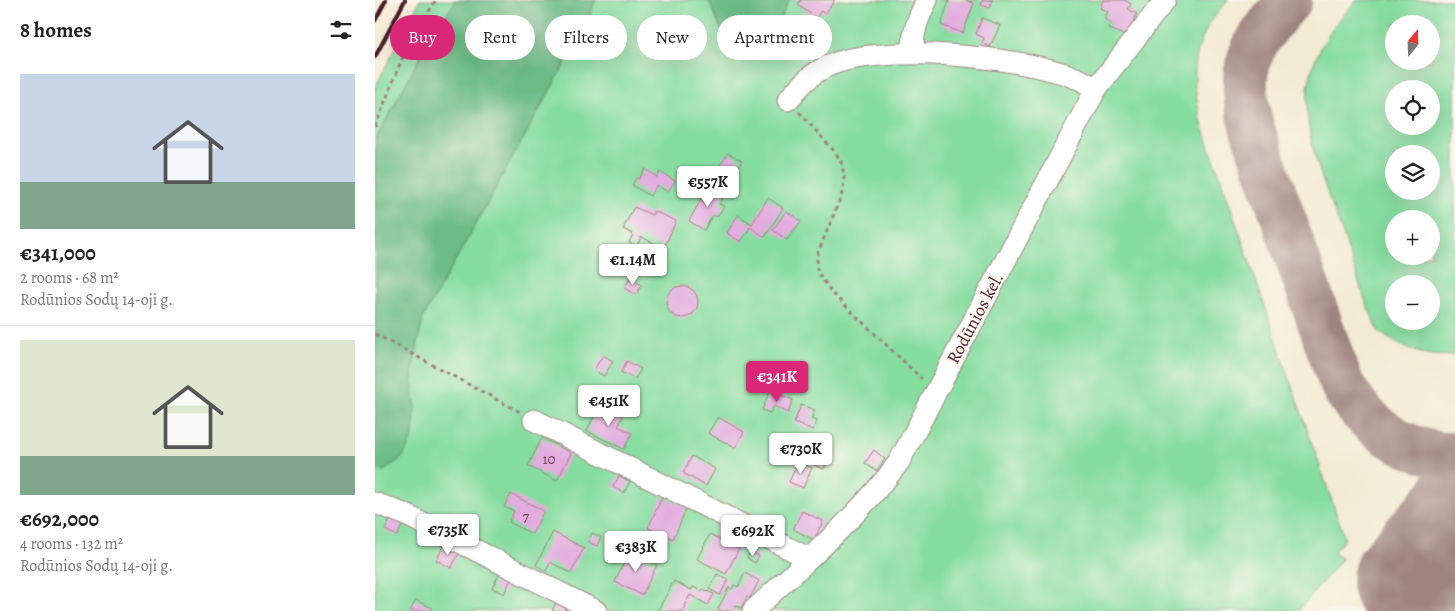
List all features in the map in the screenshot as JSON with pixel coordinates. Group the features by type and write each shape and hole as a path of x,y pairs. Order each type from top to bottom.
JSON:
{"street":[{"path":"913,54 915,29 927,0"},
{"name":"Rodūnios kel.","path":"753,611 855,515 894,469 1096,89 1165,0"},
{"path":"788,100 806,78 828,66 861,57 913,54 993,59 1047,69 1076,78 1096,89"},
{"path":"534,420 809,558"},
{"path":"375,504 404,514 596,611"}],"path":[{"path":"375,127 407,44 436,0"},
{"path":"788,100 836,153 844,174 841,197 817,256 817,271 832,293 919,377 937,389"},
{"path":"375,334 534,420"}],"green space":[{"path":"420,0 456,0 446,15 412,15"},
{"path":"456,0 595,0 590,15 545,15 545,60 567,60 423,318 412,373 415,406 413,437 402,458 385,470 375,471 375,141 419,60 455,60 455,15 446,15"},
{"path":"595,0 707,0 721,15 717,15 717,60 832,60 832,15 782,15 789,0 1228,0 1211,21 1199,47 1195,73 1197,100 1203,127 1345,539 1333,552 1342,559 1298,611 375,611 375,471 385,470 415,406 412,373 423,318 567,60 627,60 627,15 590,15"},
{"path":"707,0 789,0 782,15 717,15 717,20"},
{"path":"1357,0 1455,0 1455,355 1424,354 1406,348 1379,332 1363,295 1316,160 1310,136 1307,111 1308,87 1314,63 1336,24"},
{"path":"390,59 419,60 375,141 375,88"}],"building":[{"path":"801,0 835,0 825,14 821,11 818,15 812,15 798,5"},
{"path":"949,0 966,0 974,3 963,33 941,25"},
{"path":"983,0 993,0 990,8 981,5"},
{"path":"1103,0 1124,0 1131,4 1128,9 1137,14 1126,36 1108,28 1111,23 1104,19 1108,12 1100,8"},
{"path":"982,18 1000,25 990,47 982,43 984,38 976,34"},
{"path":"728,153 742,161 730,181 716,172"},
{"path":"645,169 657,177 660,172 675,181 668,192 657,185 650,196 632,185 636,178 639,179"},
{"path":"709,185 725,194 719,204 724,206 717,217 713,215 704,230 689,221"},
{"path":"768,198 783,208 765,237 750,227 741,242 727,233 738,215 752,224"},
{"path":"634,207 652,215 654,211 676,221 664,248 641,237 637,246 629,243 633,234 623,229"},
{"path":"786,211 801,221 787,240 773,230"},
{"path":"630,278 642,285 636,295 624,288"},
{"path":"682,286 688,287 693,291 697,296 697,308 693,313 688,317 682,318 676,317 671,313 667,308 666,302 667,296 671,291 676,287"},
{"path":"603,355 613,361 604,376 594,370"},
{"path":"627,361 641,369 635,379 621,372"},
{"path":"770,391 793,400 788,413 774,406 770,413 762,410"},
{"path":"600,404 623,416 618,426 632,433 624,449 587,431"},
{"path":"801,405 815,410 811,419 817,421 813,430 794,423"},
{"path":"718,417 744,432 735,448 708,433"},
{"path":"542,438 571,453 557,481 528,466"},
{"path":"822,447 832,451 824,469 814,465"},
{"path":"874,450 885,459 876,471 865,463"},
{"path":"692,456 715,469 706,486 683,473"},
{"path":"798,462 812,468 803,488 789,482"},
{"path":"619,476 630,481 624,493 613,487"},
{"path":"511,494 544,511 532,534 509,522 514,511 504,507"},
{"path":"662,497 687,507 673,539 648,528"},
{"path":"802,511 823,521 814,540 793,529"},
{"path":"391,518 403,524 397,536 385,530"},
{"path":"553,532 584,548 571,573 550,562 546,571 536,565"},
{"path":"592,533 601,537 597,546 588,542"},
{"path":"710,534 739,549 726,574 697,559"},
{"path":"445,544 460,552 451,568 436,560"},
{"path":"751,551 759,556 755,563 747,558"},
{"path":"629,552 657,565 642,595 615,582"},
{"path":"500,573 511,579 504,594 492,588"},
{"path":"745,573 759,581 750,598 747,597 741,608 736,605 733,611 718,609 729,587 732,589 734,585 738,587"},
{"path":"717,574 728,580 720,595 709,589"},
{"path":"674,581 691,590 693,587 714,594 708,605 690,595 683,611 659,611"},
{"path":"416,600 432,608 431,611 410,611"},
{"path":"556,603 566,608 565,611 552,611"}],"taxiway":[{"path":"1290,0 1256,44 1250,58 1246,72 1247,106 1252,128 1336,369 1347,393 1380,429 1393,438 1423,451 1455,455"},
{"path":"1455,463 1445,481 1437,508 1438,533 1441,546 1455,581"}],"runway":[{"path":"1409,581 1455,528"}],"railway":[{"path":"375,21 386,0"},
{"path":"375,57 405,0"}]}
